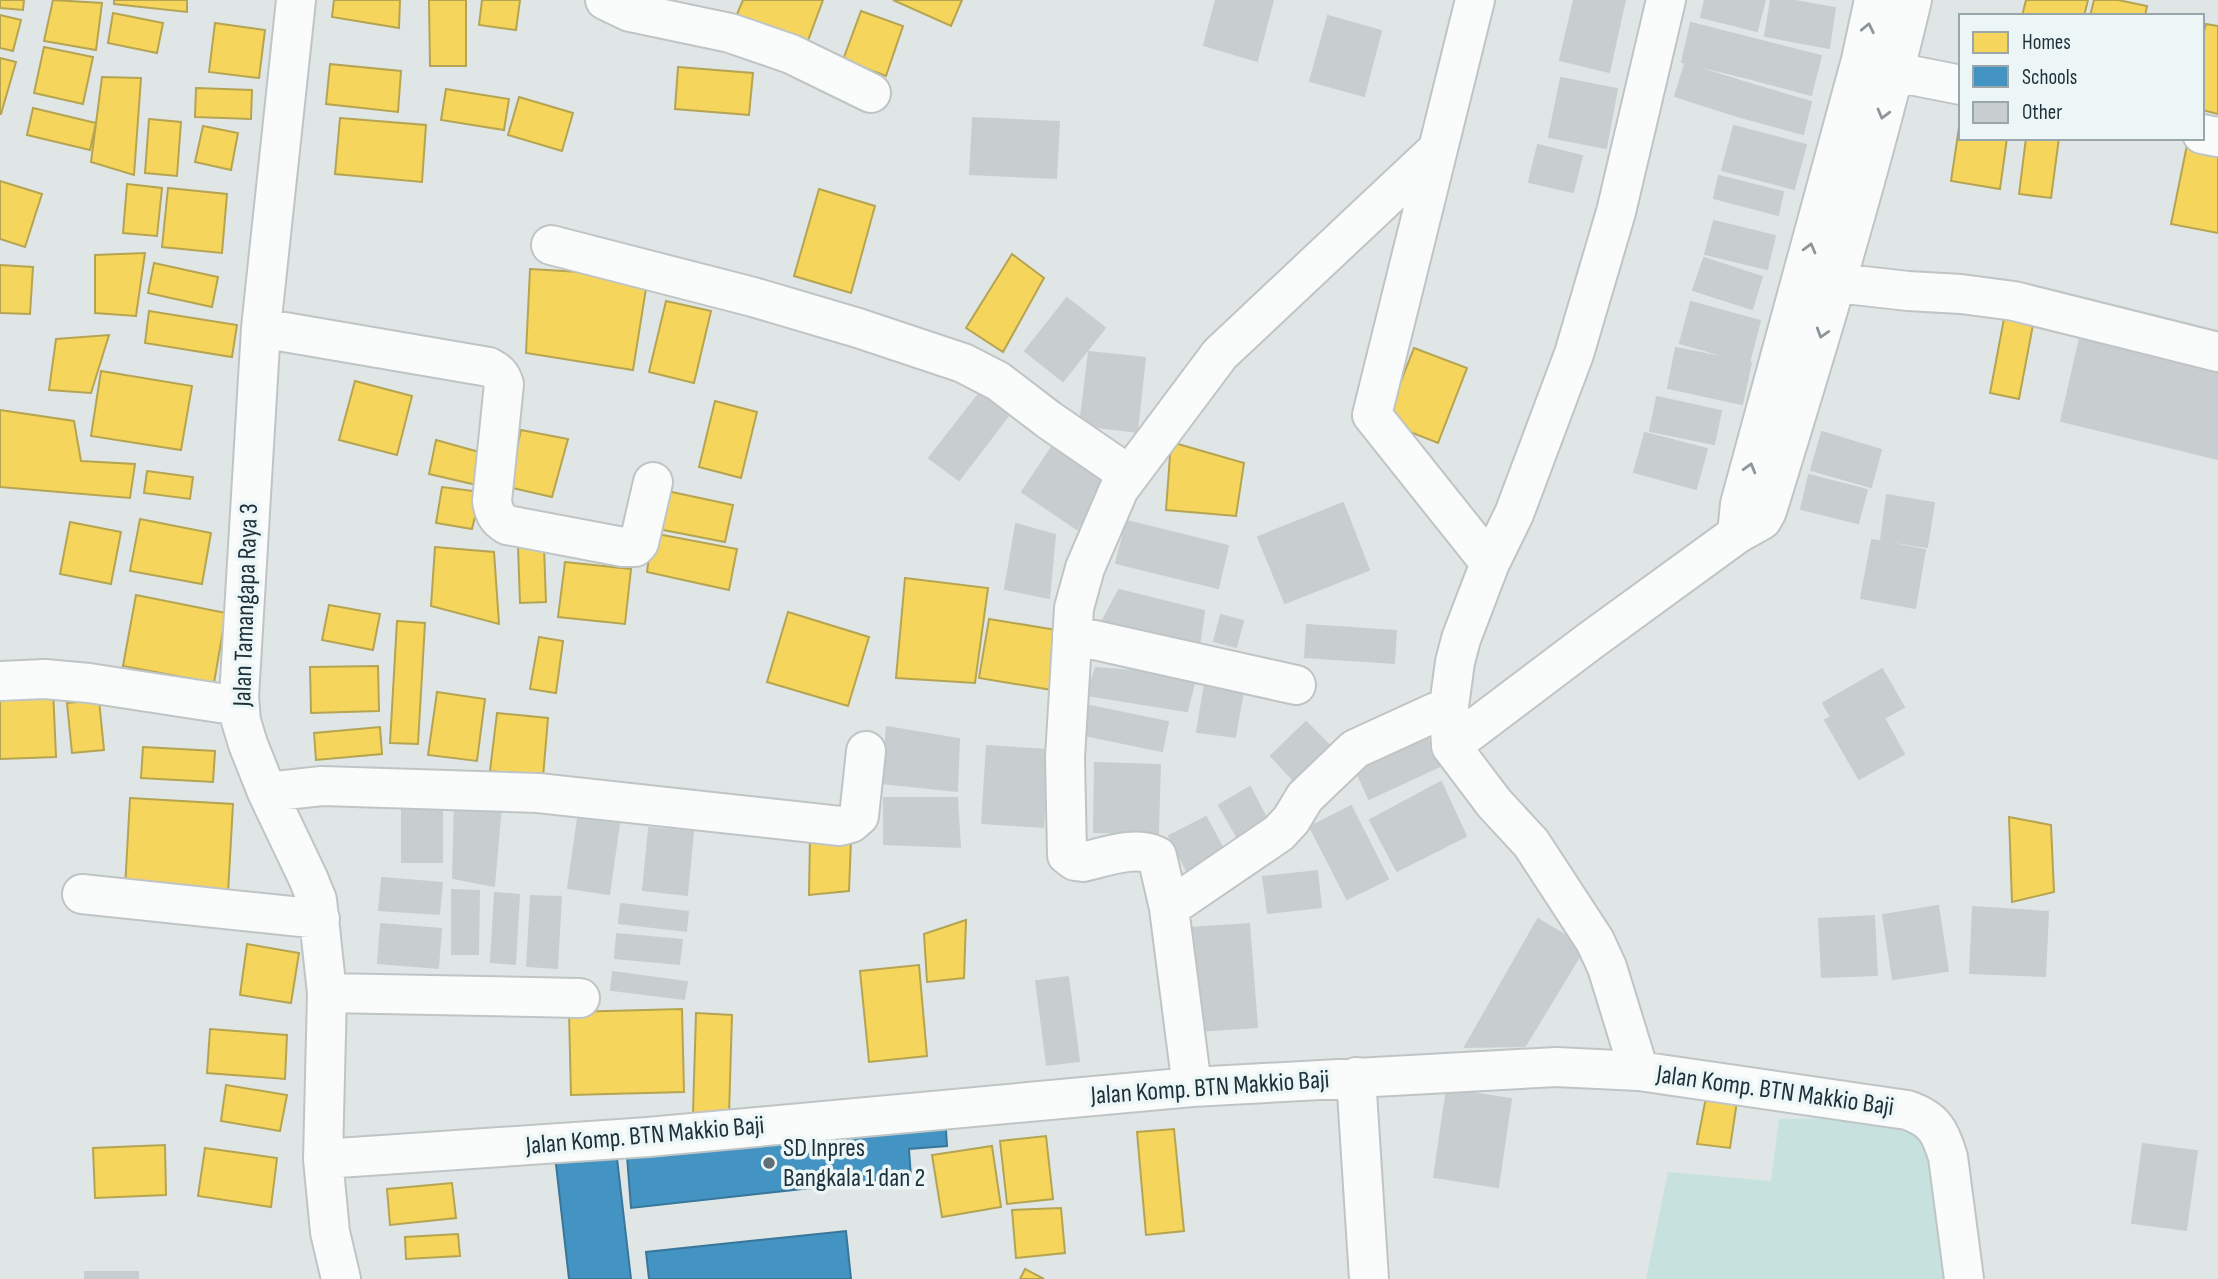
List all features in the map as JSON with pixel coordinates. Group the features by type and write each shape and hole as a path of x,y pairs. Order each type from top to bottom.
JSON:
{"street":[{"name":"Jalan Tamangapa Raya 3","path":"296,0 261,328 239,706 241,721 267,792 317,900 327,993 323,1159 330,1232 341,1279"},
{"path":"605,0 631,12 730,33 792,54 871,93"},
{"path":"1639,1071 1607,967 1595,941 1531,844 1494,803 1451,746 1449,706 1461,639 1490,563 1514,514 1573,354 1616,212 1666,0"},
{"path":"1737,534 1740,504 1861,60 1874,0"},
{"path":"1451,746 1737,534 1762,520 1837,283 1912,0"},
{"path":"1464,3 1437,150 1372,415 1490,563"},
{"path":"1895,72 1959,85"},
{"path":"1192,1087 1169,908 1157,856 1139,851 1083,862 1074,861 1067,855 1065,757 1072,635 1074,608 1084,568 1119,489 1220,354 1437,150"},
{"path":"551,245 753,297 963,363 998,381 1049,421 1129,475"},
{"path":"1837,283 2014,301 2218,352"},
{"path":"261,328 489,367 501,375 504,384 492,501 498,519 507,525 635,547 639,543 653,482"},
{"path":"1072,635 1296,685"},
{"path":"0,681 45,679 89,683 239,706"},
{"path":"1169,908 1279,833 1291,820 1305,797 1355,748 1449,706"},
{"path":"267,792 322,786 538,793 840,826 851,823 859,816 866,751"},
{"path":"82,894 320,919"},
{"path":"327,993 580,998"},
{"name":"Jalan Komp. BTN Makkio Baji","path":"323,1159 648,1137 1192,1087 1556,1067 1639,1071 1907,1110 1922,1115 1942,1138 1948,1157 1964,1279"},
{"path":"1356,1077 1369,1279"}],"green space":[{"path":"1843,1118 1923,1133 1943,1223 1950,1279 1646,1279 1668,1172 1771,1181 1779,1119"}],"building: Homes":[{"path":"0,0 24,0 23,10 0,8"},
{"path":"53,0 102,3 96,50 44,41"},
{"path":"114,0 187,0 187,12 114,4"},
{"path":"334,0 400,0 399,28 332,17"},
{"path":"429,0 466,0 466,66 430,66"},
{"path":"482,0 520,0 516,30 479,25"},
{"path":"743,0 823,0 806,46 735,19"},
{"path":"893,0 962,0 951,26"},
{"path":"2026,0 2088,0 2084,14 2022,14"},
{"path":"2094,0 2118,0 2147,6 2145,14 2090,14"},
{"path":"861,11 903,26 886,76 843,60"},
{"path":"113,13 163,23 157,53 108,43"},
{"path":"0,15 21,20 13,51 0,48"},
{"path":"215,23 265,30 259,78 209,72"},
{"path":"2206,24 2218,26 2218,114 2204,110"},
{"path":"44,47 93,57 83,104 34,93"},
{"path":"0,58 16,62 1,114 0,114"},
{"path":"330,64 401,71 398,112 326,104"},
{"path":"678,67 753,73 749,115 675,109"},
{"path":"102,77 141,78 134,175 91,162"},
{"path":"196,88 252,90 251,119 195,117"},
{"path":"446,89 509,99 504,130 441,120"},
{"path":"519,97 573,113 562,151 508,135"},
{"path":"33,108 96,123 90,150 27,135"},
{"path":"340,118 426,125 422,182 335,174"},
{"path":"149,119 181,122 177,176 145,173"},
{"path":"203,126 238,133 231,170 195,162"},
{"path":"1959,127 1959,140 2007,140 2000,189 1951,181"},
{"path":"2026,140 2059,140 2051,198 2019,194"},
{"path":"2188,140 2218,145 2218,233 2171,224"},
{"path":"0,181 42,194 25,247 0,239"},
{"path":"127,184 162,188 157,236 123,233"},
{"path":"168,188 227,194 222,253 162,247"},
{"path":"819,189 875,206 851,293 794,276"},
{"path":"145,253 136,316 95,313 95,255"},
{"path":"1012,254 1044,278 1003,352 966,328"},
{"path":"154,263 218,277 212,307 148,293"},
{"path":"0,265 33,267 30,314 0,313"},
{"path":"530,269 648,276 633,370 526,353"},
{"path":"666,301 711,311 694,383 649,372"},
{"path":"2006,308 2035,314 2019,399 1990,393"},
{"path":"149,311 237,325 232,357 145,343"},
{"path":"109,335 91,393 49,390 56,339"},
{"path":"1414,348 1467,368 1438,443 1385,422"},
{"path":"101,371 192,386 181,450 91,436"},
{"path":"355,381 412,396 397,455 339,440"},
{"path":"715,401 757,412 741,478 699,467"},
{"path":"0,410 74,421 81,461 135,464 130,498 0,487"},
{"path":"521,430 568,439 552,497 508,487"},
{"path":"436,440 490,455 481,486 429,474"},
{"path":"1171,442 1244,463 1236,516 1166,510"},
{"path":"147,471 193,477 190,499 144,493"},
{"path":"442,487 481,492 472,529 436,523"},
{"path":"667,491 733,505 725,542 658,529"},
{"path":"140,519 211,533 202,584 130,571"},
{"path":"70,522 121,532 111,584 60,574"},
{"path":"652,533 737,549 729,590 647,572"},
{"path":"518,546 544,546 546,602 520,603"},
{"path":"435,547 494,552 499,624 431,606"},
{"path":"565,562 631,569 625,624 558,617"},
{"path":"905,578 988,588 975,683 896,678"},
{"path":"136,595 226,613 214,683 123,666"},
{"path":"329,605 380,614 373,650 322,640"},
{"path":"788,612 869,637 848,706 767,682"},
{"path":"989,619 1063,631 1058,691 979,678"},
{"path":"397,621 425,623 418,744 390,743"},
{"path":"539,637 563,641 556,693 530,689"},
{"path":"378,666 379,711 311,713 310,667"},
{"path":"53,689 56,757 0,759 0,690"},
{"path":"437,692 485,699 477,761 428,755"},
{"path":"99,700 104,750 72,753 67,703"},
{"path":"497,713 548,718 543,777 490,771"},
{"path":"380,727 382,754 316,760 314,733"},
{"path":"143,747 215,751 213,782 141,778"},
{"path":"130,798 233,804 228,893 125,888"},
{"path":"2009,817 2051,825 2054,892 2012,902"},
{"path":"810,836 851,839 849,891 809,895"},
{"path":"966,920 964,978 927,982 924,934"},
{"path":"247,944 299,953 291,1003 240,995"},
{"path":"919,965 927,1056 869,1062 860,971"},
{"path":"682,1009 684,1092 571,1095 569,1012"},
{"path":"696,1013 732,1015 729,1114 693,1113"},
{"path":"210,1029 287,1035 285,1079 207,1073"},
{"path":"226,1085 287,1095 280,1131 221,1121"},
{"path":"1706,1097 1737,1101 1730,1148 1697,1144"},
{"path":"1174,1129 1184,1231 1146,1235 1137,1132"},
{"path":"1046,1136 1053,1199 1007,1204 1000,1141"},
{"path":"165,1145 166,1195 95,1198 93,1148"},
{"path":"992,1146 1001,1207 942,1217 932,1155"},
{"path":"205,1148 277,1158 271,1207 198,1196"},
{"path":"452,1183 456,1218 390,1225 387,1189"},
{"path":"1061,1208 1065,1253 1016,1258 1012,1210"},
{"path":"458,1234 460,1256 406,1259 405,1237"},
{"path":"1025,1269 1044,1279 1020,1279"}],"building: Schools":[{"name":"SD Inpres Bangkala 1 dan 2","path":"945,1114 947,1146 909,1149 911,1177 631,1208 626,1143"},
{"path":"615,1141 631,1279 569,1279 554,1147"},
{"name":"SD Inpres Bangkala 1 dan 2","path":"846,1231 851,1279 649,1279 646,1252"}],"building: Other":[{"path":"1216,0 1273,0 1257,61 1204,45"},
{"path":"1574,0 1625,0 1609,72 1560,60"},
{"path":"1705,0 1765,0 1757,31 1701,17"},
{"path":"1771,0 1790,0 1835,8 1829,48 1765,36"},
{"path":"1328,16 1381,31 1364,96 1310,81"},
{"path":"1691,23 1762,41 1752,79 1682,62"},
{"path":"1762,41 1821,56 1811,95 1752,79"},
{"path":"1685,64 1747,83 1737,116 1675,96"},
{"path":"1561,78 1617,89 1606,148 1549,137"},
{"path":"1747,83 1811,102 1803,134 1737,116"},
{"path":"973,118 1059,122 1056,178 970,174"},
{"path":"1734,126 1806,145 1794,189 1722,170"},
{"path":"1538,145 1582,156 1573,192 1529,182"},
{"path":"1719,176 1783,192 1778,215 1714,198"},
{"path":"1714,221 1775,236 1767,269 1705,254"},
{"path":"1704,258 1762,277 1752,309 1693,290"},
{"path":"1067,298 1105,328 1063,381 1025,351"},
{"path":"1691,302 1760,321 1749,363 1680,343"},
{"path":"2080,338 2218,371 2218,459 2061,421"},
{"path":"1676,348 1751,363 1742,404 1668,388"},
{"path":"1089,352 1145,358 1137,432 1080,425"},
{"path":"979,394 1008,416 959,480 929,458"},
{"path":"1657,397 1721,411 1714,444 1650,431"},
{"path":"1822,432 1881,450 1871,487 1811,470"},
{"path":"1645,433 1707,449 1696,489 1634,472"},
{"path":"1052,447 1107,485 1077,529 1022,492"},
{"path":"1809,475 1867,490 1858,523 1801,509"},
{"path":"1887,495 1934,503 1927,547 1881,540"},
{"path":"1343,503 1369,570 1285,603 1258,537"},
{"path":"1127,521 1228,546 1218,588 1116,563"},
{"path":"1016,524 1055,535 1049,598 1005,589"},
{"path":"1872,540 1925,550 1915,608 1861,598"},
{"path":"1119,590 1204,611 1198,654 1098,629"},
{"path":"1221,615 1243,621 1236,647 1214,641"},
{"path":"1307,625 1396,631 1394,663 1305,657"},
{"path":"1096,668 1196,676 1187,711 1086,695"},
{"path":"1882,669 1904,707 1884,718 1904,754 1859,779 1825,720 1831,717 1823,703"},
{"path":"1205,683 1244,686 1235,737 1197,732"},
{"path":"1090,706 1168,722 1162,751 1084,735"},
{"path":"1306,722 1334,750 1298,785 1271,756"},
{"path":"887,727 959,739 957,791 882,783"},
{"path":"1426,735 1440,766 1369,799 1355,768"},
{"path":"987,746 1048,750 1043,827 982,823"},
{"path":"1095,763 1160,765 1158,833 1094,832"},
{"path":"1441,782 1466,836 1397,871 1370,820"},
{"path":"1250,787 1270,825 1240,842 1219,805"},
{"path":"884,798 957,798 960,847 884,844"},
{"path":"455,800 501,806 494,886 453,878"},
{"path":"1351,806 1388,879 1347,899 1310,827"},
{"path":"402,808 442,808 442,862 402,862"},
{"path":"1206,817 1228,858 1190,877 1169,836"},
{"path":"578,818 619,824 609,894 568,888"},
{"path":"649,828 693,832 687,895 643,890"},
{"path":"1317,871 1321,907 1268,913 1263,877"},
{"path":"382,878 442,883 439,914 379,910"},
{"path":"452,890 479,891 478,954 452,954"},
{"path":"495,893 519,895 515,964 491,962"},
{"path":"531,896 561,897 557,968 527,966"},
{"path":"621,904 688,912 686,931 619,923"},
{"path":"1938,906 1948,971 1893,979 1883,915"},
{"path":"1973,907 2048,912 2045,976 1970,973"},
{"path":"1874,916 1877,975 1822,977 1819,919"},
{"path":"1538,919 1585,947 1525,1046 1465,1047"},
{"path":"381,924 441,929 438,968 378,963"},
{"path":"1249,924 1257,1027 1198,1031 1190,928"},
{"path":"617,934 682,940 679,964 615,958"},
{"path":"613,972 687,982 684,999 611,990"},
{"path":"1068,977 1079,1061 1047,1065 1036,981"},
{"path":"1447,1089 1511,1099 1498,1187 1434,1177"},
{"path":"2143,1144 2197,1151 2186,1230 2132,1223"},
{"path":"85,1272 138,1272 138,1279 85,1279"}],"place":[{"name":"SD Inpres Bangkala 1 dan 2","path":"769,1163"}]}
